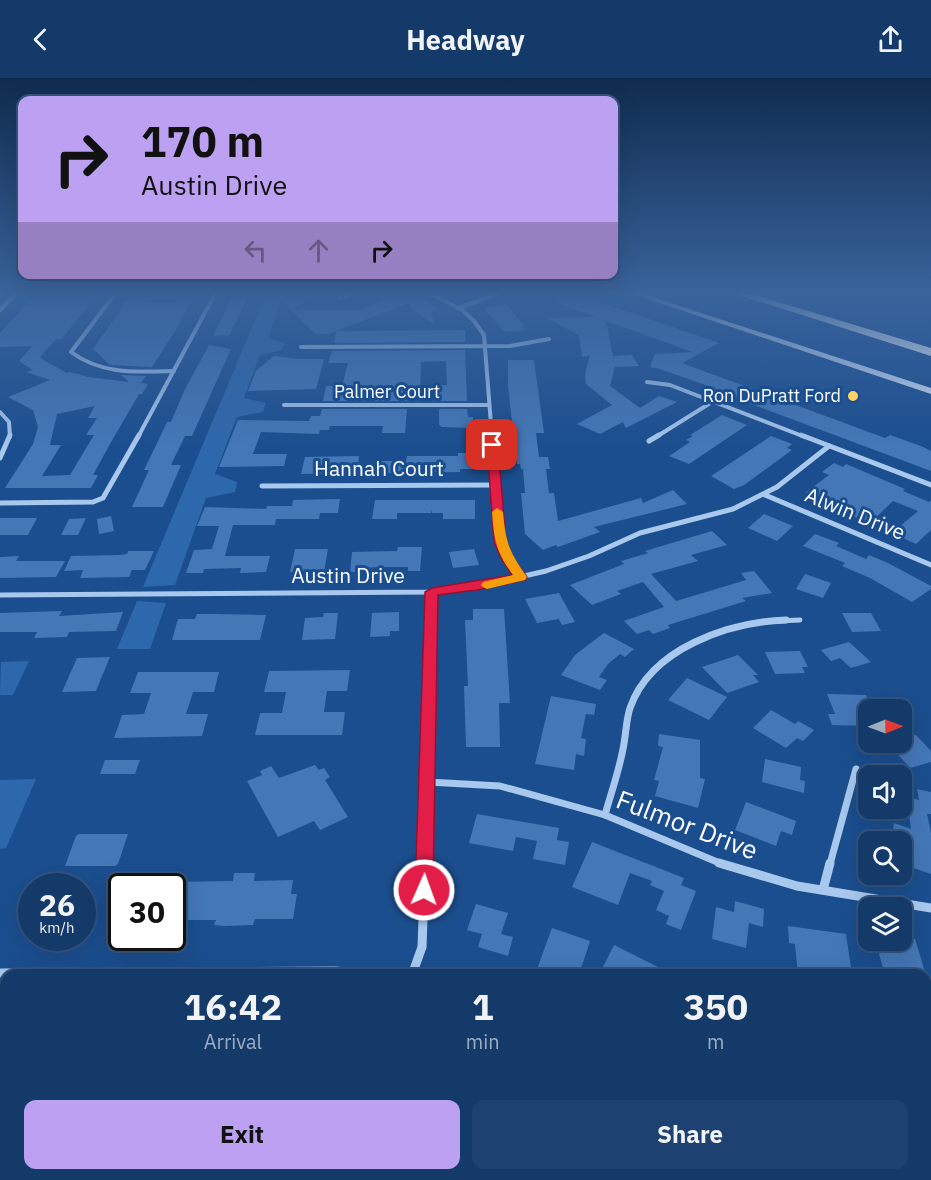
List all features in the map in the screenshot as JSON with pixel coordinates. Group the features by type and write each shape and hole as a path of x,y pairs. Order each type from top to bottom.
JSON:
{"highway":[{"path":"909,345 931,352"}],"street":[{"path":"76,345 71,352 91,365 106,369 174,371"},
{"path":"0,503 93,502 103,498 188,345"},
{"path":"301,347 498,345"},
{"path":"792,345 931,391"},
{"path":"486,346 500,542 508,560 521,577"},
{"path":"647,382 670,385 931,485"},
{"path":"649,441 712,402"},
{"name":"Palmer Court","path":"284,405 489,405"},
{"path":"0,412 10,424 12,437 0,458"},
{"name":"Austin Drive","path":"0,595 432,592 493,584 582,559 628,538 719,514 765,495 829,446"},
{"name":"Hannah Court","path":"262,486 495,485"},
{"name":"Alwin Drive","path":"765,495 931,565"},
{"path":"414,969 422,947 432,592"},
{"path":"605,815 623,751 630,708 641,687 659,665 685,647 711,636 761,621 800,620"},
{"path":"823,890 856,770"},
{"name":"Fulmor Drive","path":"428,782 500,786 605,815 734,869 797,886 931,908"}],"shaded area":[{"path":"244,345 284,345 282,350 260,355 244,398 266,403 263,412 237,417 215,474 237,482 235,492 206,498 175,585 143,587"},
{"path":"137,601 166,603 150,649 117,649"},
{"path":"29,661 13,695 0,695 1,662"},
{"path":"36,779 6,848 0,849 0,780"}],"building":[{"path":"50,345 40,357 67,373 129,382 121,375 146,376 141,383 148,384 142,394 139,394 93,475 98,475 91,488 5,488 33,444 38,427 33,410 8,397 50,380 26,372 33,370 19,361 32,346 0,347","holes":["95,406 88,418 97,418 86,435 94,435 70,475 42,476 61,445 50,445 57,414"]},
{"path":"96,345 166,345 152,367 110,365 93,349"},
{"path":"209,345 231,349 192,436 185,436 171,465 181,465 163,507 132,507 149,470 144,470 167,422 171,422 185,389"},
{"path":"580,345 611,345 613,356 632,355 639,366 615,367 610,386 640,408 659,396 677,402 626,428 623,422 600,434 577,424 612,405 586,384 585,374 590,355 582,357"},
{"path":"675,345 715,345 682,363 885,438 890,435 921,446 931,451 931,471 746,402 748,400 650,367 655,354 693,352"},
{"path":"465,350 467,401 439,401 438,385 447,385 446,361 421,362 420,393 408,393 407,401 323,401 326,386 342,386 348,363 328,363 332,351"},
{"path":"274,356 324,359 316,389 248,391 256,371"},
{"path":"508,360 534,360 544,433 536,433 539,457 548,457 550,469 546,469 549,493 554,493 558,521 641,498 643,503 673,490 687,504 594,527 600,532 543,550 525,534 521,493 525,493 523,469 520,464 517,464 508,386"},
{"path":"322,409 407,409 405,433 382,433 383,426 330,426 329,430 320,430 319,434 261,432 253,454 287,454 284,466 219,467 238,420 309,421 311,416 320,416"},
{"path":"439,409 467,409 468,417 473,417 473,428 442,427 439,425"},
{"path":"722,415 747,425 689,464 669,456 690,442 686,440 693,436 690,435"},
{"path":"771,436 792,444 787,448 792,450 744,485 734,489 711,476"},
{"path":"458,453 473,453 474,469 460,469 460,472 378,473 380,461 406,461 407,456 458,456"},
{"path":"359,456 357,473 301,474 305,457"},
{"path":"834,463 843,467 846,464 905,489 903,491 929,502 931,500 931,530 916,544 892,533 918,511 893,501 870,523 811,500 815,497 805,493 829,475 822,472"},
{"path":"340,499 338,513 320,513 319,519 276,519 275,525 233,525 225,556 270,556 266,572 240,573 241,568 204,569 203,573 186,573 194,550 212,549 219,526 197,526 205,507 266,509 267,506 292,506 293,500"},
{"path":"375,500 475,500 475,519 443,519 443,513 432,513 431,510 431,513 397,513 397,519 372,519"},
{"path":"764,514 793,526 777,541 748,528"},
{"path":"111,516 114,531 99,534 97,519"},
{"path":"0,518 37,518 28,535 0,535"},
{"path":"86,518 78,535 61,535 69,519"},
{"path":"712,531 727,545 691,555 698,561 651,574 676,601 746,580 741,573 754,571 772,593 742,598 746,601 668,625 670,628 653,634 649,630 637,634 624,621 664,607 643,582 617,591 621,594 592,605 570,585 624,564 621,561 648,553 645,551"},
{"path":"815,534 839,543 836,546 866,559 869,555 888,563 931,586 931,589 912,602 870,578 842,566 845,563 803,546"},
{"path":"398,547 422,547 420,571 408,571 408,567 377,567 365,568 364,572 350,572 352,552 397,551"},
{"path":"295,549 328,549 324,572 290,572"},
{"path":"474,549 479,565 453,568 449,552"},
{"path":"128,551 154,551 145,570 132,570 129,577 80,578 83,570 64,571 71,556 120,555 127,554"},
{"path":"19,556 16,561 65,561 56,577 0,578 0,557"},
{"path":"805,574 831,583 823,598 796,589"},
{"path":"559,593 575,622 562,625 559,619 537,623 525,599"},
{"path":"473,609 504,609 510,703 499,703 500,747 466,747 464,686 468,686 465,620 473,620"},
{"path":"62,611 59,616 123,612 116,631 69,632 67,637 34,638 37,632 0,632 0,613"},
{"path":"399,612 399,631 390,631 390,636 370,637 372,613"},
{"path":"324,613 338,613 335,639 302,640 305,618 323,617"},
{"path":"842,613 871,613 881,631 852,632"},
{"path":"197,614 266,615 260,640 172,640 178,619 195,619"},
{"path":"604,633 634,649 625,657 620,654 608,664 599,677 607,680 600,690 561,675 575,655"},
{"path":"849,642 871,662 851,668 840,658 831,661 821,650"},
{"path":"800,651 808,667 802,667 805,673 775,674 765,652"},
{"path":"738,655 758,675 753,675 759,682 727,693 702,667"},
{"path":"110,657 96,691 62,692 77,658"},
{"path":"350,670 347,691 327,691 324,712 345,712 342,735 255,735 260,713 282,713 286,692 264,692 269,671"},
{"path":"138,672 219,672 214,692 193,692 186,714 208,714 202,736 114,738 122,715 144,714 151,693 130,693"},
{"path":"687,678 727,697 709,720 668,700"},
{"path":"827,694 866,695 868,699 858,699 858,726 832,725 828,714 835,714"},
{"path":"551,696 596,704 594,715 586,714 581,738 586,739 584,756 576,754 574,770 535,764"},
{"path":"771,710 795,724 798,721 814,730 803,741 797,738 786,748 753,728"},
{"path":"659,734 700,740 700,778 705,779 698,808 655,796 659,781 654,780 663,747 658,746"},
{"path":"916,735 931,751 931,762 912,767 897,753 912,753 912,736"},
{"path":"765,759 801,767 800,780 805,781 804,793 762,782"},
{"path":"105,760 140,760 135,774 100,774"},
{"path":"315,765 319,770 324,768 330,777 325,780 348,817 320,830 314,821 278,837 247,781 262,775 260,771 271,766 279,778"},
{"path":"917,789 931,792 931,814 927,814 931,833 931,874 912,867 912,831 893,831 894,823 911,829 912,798 919,800"},
{"path":"746,802 796,821 792,835 781,831 776,846 735,830"},
{"path":"477,814 559,828 557,840 569,842 565,865 533,859 537,841 516,837 513,851 469,843"},
{"path":"79,834 128,834 118,864 115,866 65,866 76,836"},
{"path":"592,842 684,878 681,885 696,891 681,930 666,924 669,916 656,910 664,891 650,885 652,881 630,873 618,905 572,887"},
{"path":"234,873 255,873 254,881 293,880 291,894 297,894 293,919 255,919 253,925 224,926 214,925 216,920 186,920 186,882 233,881"},
{"path":"735,901 764,909 763,927 749,923 746,948 712,939 716,907 734,912"},
{"path":"476,904 508,913 501,934 513,937 508,956 478,947 482,934 467,930"},
{"path":"788,926 846,934 851,969 797,969 795,944 789,943"},
{"path":"552,928 590,941 581,969 537,969"},
{"path":"912,939 915,939 924,969 883,969 878,951 912,951"},
{"path":"614,945 662,969 602,969"}],"slow traffic":[{"path":"487,585 521,577 508,560 500,542 497,512"}],"place":[{"name":"Ron DuPratt Ford","path":"853,396"}],"route":[{"path":"424,890 432,592 493,584 521,577 508,560 500,542 492,445"}]}
